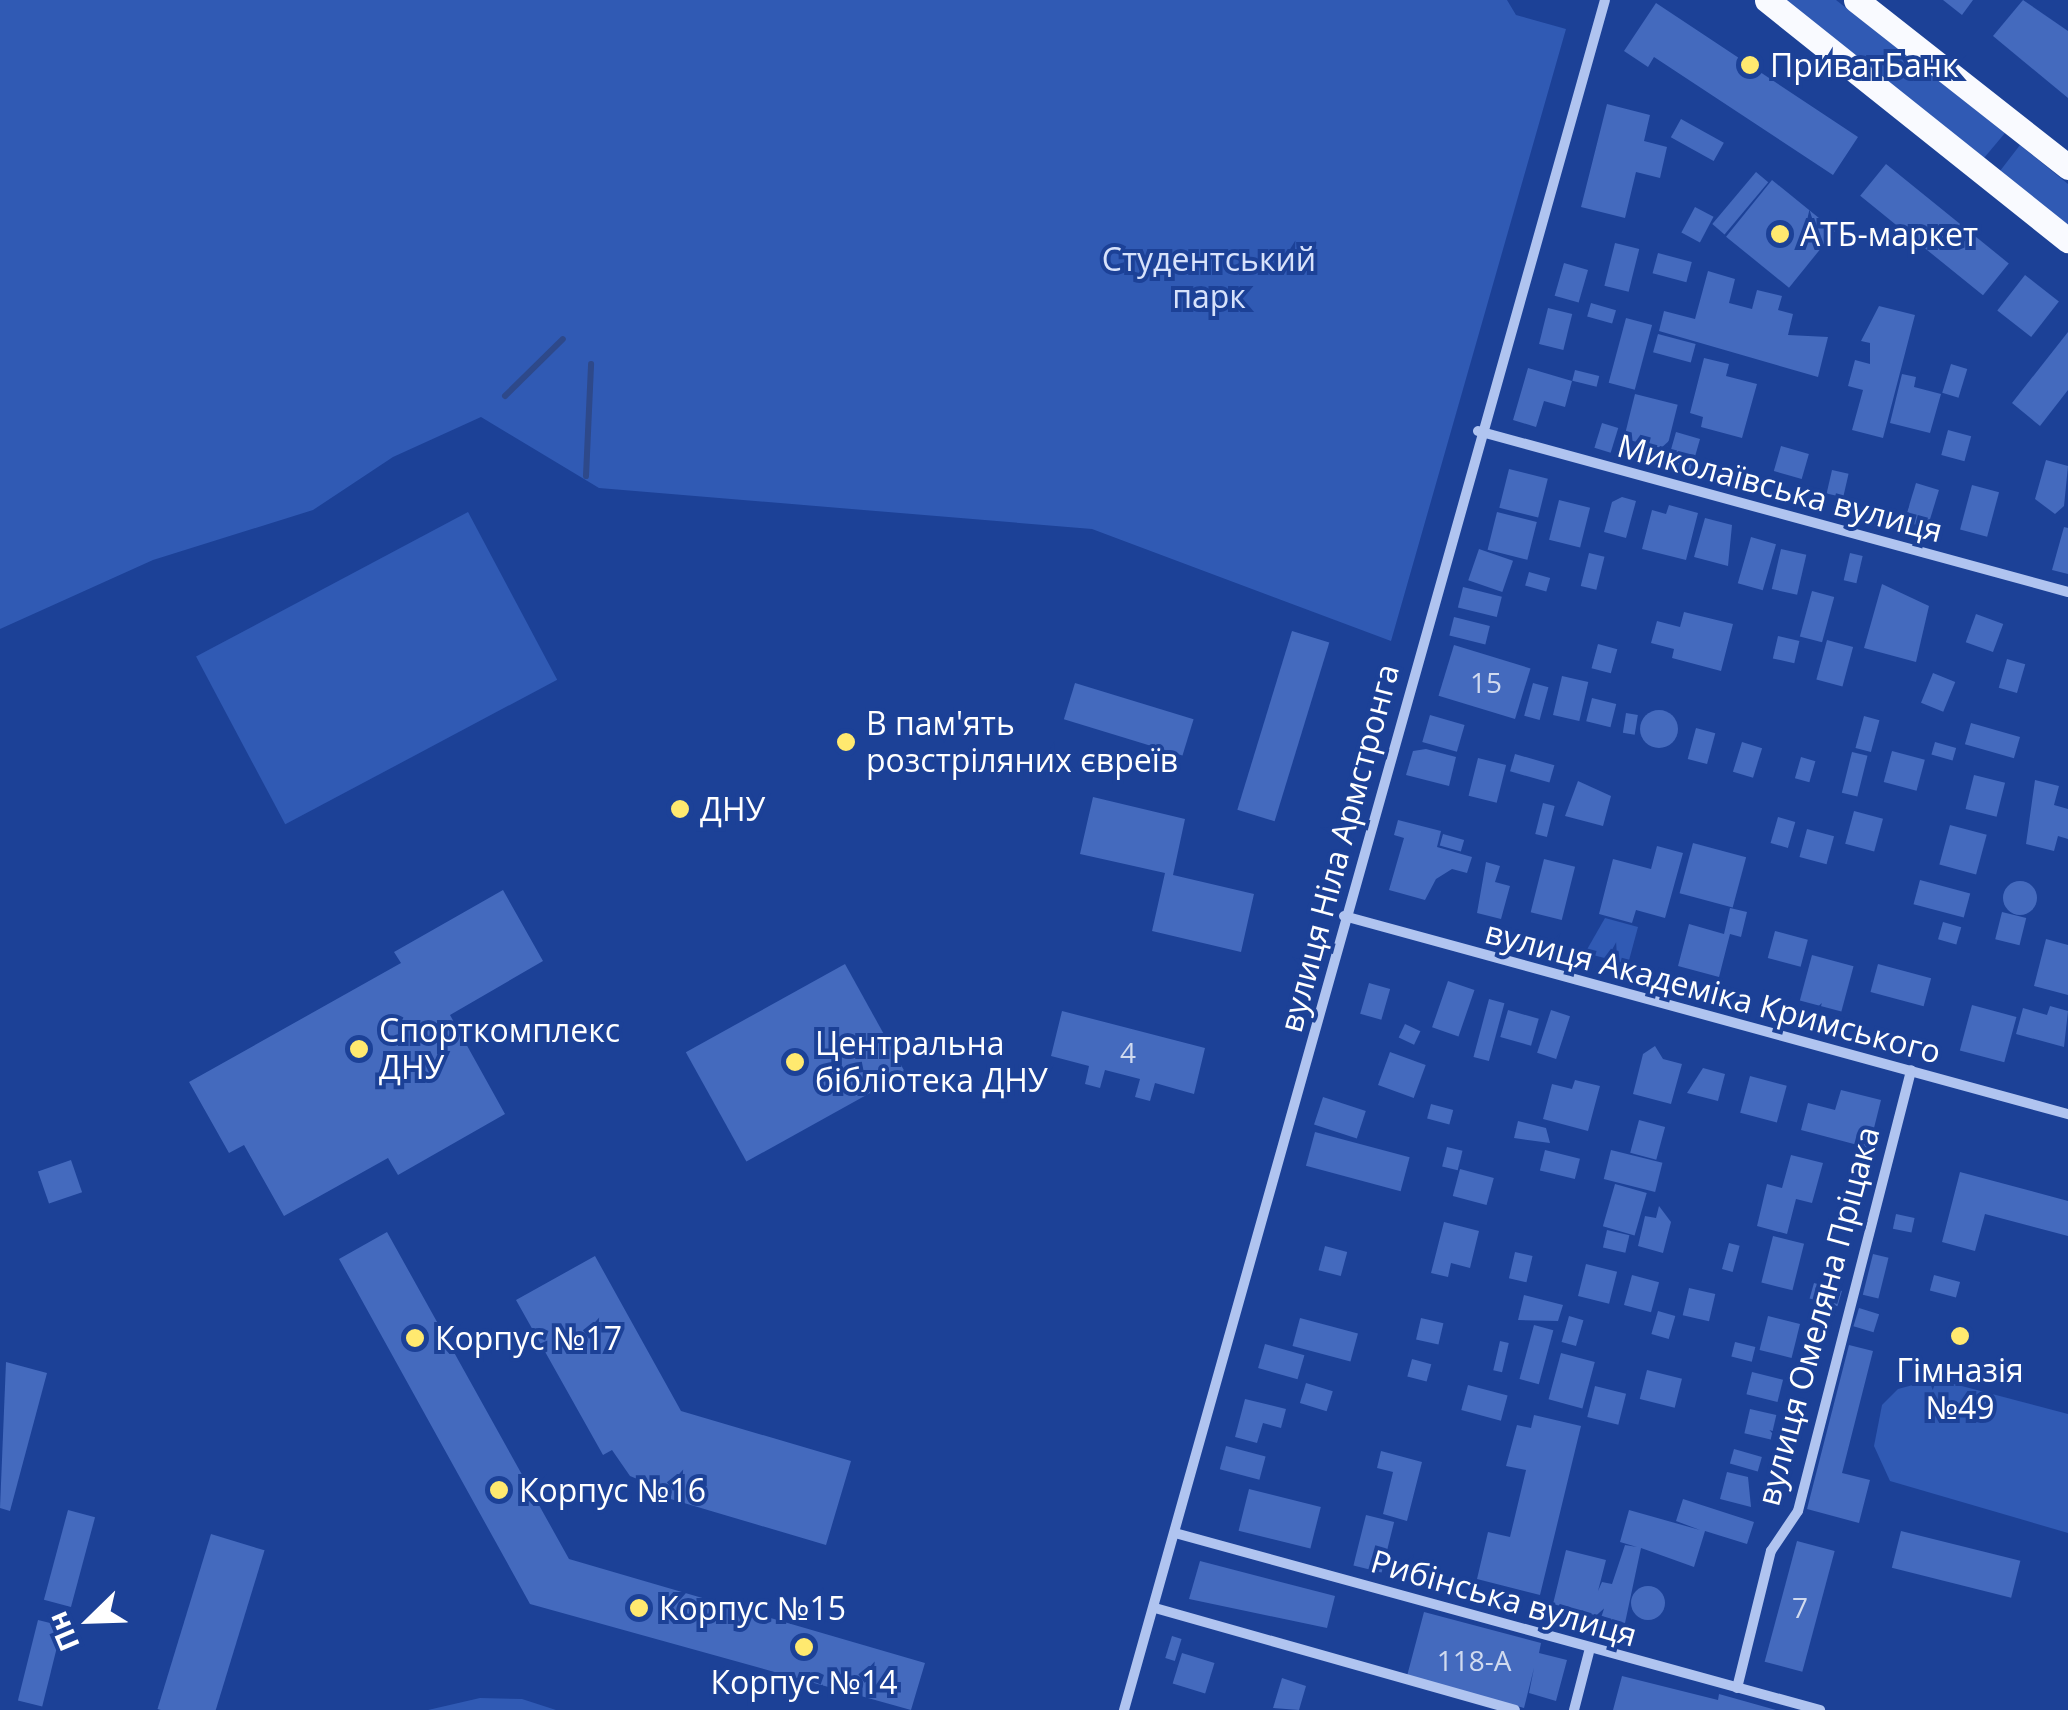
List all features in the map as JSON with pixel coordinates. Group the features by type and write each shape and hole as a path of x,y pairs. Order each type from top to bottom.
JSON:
{"main road":[{"path":"1767,0 2068,240"},
{"path":"1856,0 2068,167"}],"street":[{"name":"вулиця Ніла Армстронга","path":"1124,1710 1478,430 1605,0"},
{"name":"Миколаївська вулиця","path":"1478,430 2068,592"},
{"name":"вулиця Академіка Кримського","path":"1344,916 2068,1114"},
{"name":"вулиця Омеляна Пріцака","path":"1737,1688 1771,1551 1798,1511 1911,1070"},
{"name":"Рибінська вулиця","path":"1175,1532 1737,1688 1786,1706 1820,1710"},
{"path":"1154,1608 1516,1710"},
{"path":"1574,1710 1590,1648"}],"green space":[{"name":"Студентський парк","path":"0,0 1507,0 1516,15 1566,29 1391,641 1092,529 599,488 481,417 393,457 313,510 153,560 0,629"},
{"path":"1784,0 1836,0 2005,133 1984,158"},
{"path":"2020,145 2068,184 2068,226 2000,171"},
{"path":"468,512 557,680 285,824 196,657"},
{"path":"1605,918 1638,927 1628,964 1585,953"},
{"path":"1935,1379 2068,1414 2068,1533 1890,1481 1874,1446 1882,1405 1898,1389"},
{"path":"480,1698 522,1699 556,1710 428,1710"}],"building":[{"path":"1943,0 1973,0 1962,15"},
{"path":"2023,0 2068,31 2068,98 1993,36"},
{"path":"1656,3 1858,137 1833,175 1654,57 1648,67 1624,51"},
{"path":"1607,104 1650,115 1644,141 1667,147 1660,178 1636,172 1625,218 1581,207"},
{"path":"1681,119 1724,143 1714,161 1671,137"},
{"path":"1886,164 2009,263 1983,295 1860,196"},
{"path":"1756,172 1768,182 1725,234 1712,224"},
{"name":"АТБ-маркет","path":"1772,180 1835,231 1789,288 1726,237"},
{"path":"1695,207 1714,217 1700,242 1681,233"},
{"path":"1615,243 1639,249 1629,292 1604,286"},
{"path":"1658,253 1692,262 1686,282 1653,273"},
{"path":"1564,263 1588,270 1579,303 1555,296"},
{"path":"1708,271 1735,279 1729,303 1752,309 1757,290 1782,296 1778,310 1793,314 1788,335 1828,337 1818,377 1659,331 1664,311 1695,319"},
{"path":"2025,275 2059,301 2031,337 1997,310"},
{"path":"1591,303 1616,310 1612,324 1587,316"},
{"path":"1879,306 1915,315 1883,438 1852,430 1863,390 1848,386 1855,360 1870,364 1870,343 1861,341"},
{"path":"1548,308 1572,314 1563,350 1539,344"},
{"path":"1626,318 1652,325 1635,390 1609,383"},
{"path":"2068,332 2068,390 2040,426 2012,403"},
{"path":"1658,334 1696,344 1691,362 1653,352"},
{"path":"1704,358 1729,364 1726,376 1757,384 1742,438 1701,427 1703,417 1690,413"},
{"path":"1951,364 1967,369 1958,398 1942,393"},
{"path":"1528,368 1572,381 1565,407 1544,401 1536,427 1513,420"},
{"path":"1575,370 1599,376 1597,387 1572,381"},
{"path":"1902,374 1916,377 1914,387 1941,394 1930,433 1890,423"},
{"path":"1635,394 1678,405 1667,449 1624,439"},
{"path":"1602,423 1618,428 1611,453 1594,448"},
{"path":"1948,430 1971,436 1964,461 1941,455"},
{"path":"1676,432 1700,439 1691,472 1667,465"},
{"path":"1781,446 1809,454 1802,479 1774,471"},
{"path":"2046,460 2068,466 2064,506 2055,514 2035,499"},
{"path":"1509,469 1548,479 1538,517 1499,508"},
{"path":"1832,470 1849,474 1843,497 1827,493"},
{"path":"1916,483 1939,490 1927,528 1904,521"},
{"path":"1972,485 1999,492 1987,537 1960,529"},
{"path":"1622,497 1636,501 1626,538 1604,532 1612,502"},
{"path":"1559,500 1590,508 1580,548 1549,540"},
{"path":"1669,505 1698,513 1686,560 1642,549 1652,510 1666,514"},
{"path":"1497,512 1537,522 1527,560 1488,550"},
{"path":"1705,518 1732,525 1728,566 1694,557"},
{"path":"2064,527 2068,528 2068,574 2052,570"},
{"path":"1751,537 1776,544 1763,590 1738,583"},
{"path":"1479,549 1513,561 1502,592 1468,580"},
{"path":"1781,549 1806,555 1797,595 1772,589"},
{"path":"1589,553 1605,557 1596,590 1581,586"},
{"path":"1850,553 1863,556 1856,583 1844,580"},
{"path":"1529,572 1550,578 1546,592 1525,585"},
{"path":"1882,584 1929,606 1916,662 1864,648"},
{"path":"1463,587 1502,597 1497,617 1458,607"},
{"path":"1812,591 1834,597 1822,642 1800,636"},
{"path":"1684,612 1733,624 1721,671 1672,658 1674,649 1651,643 1657,621 1680,627"},
{"path":"1976,614 2003,624 1993,652 1966,642"},
{"path":"1454,617 1490,626 1485,644 1449,635"},
{"path":"1292,631 1329,642 1275,821 1237,810"},
{"path":"1778,636 1799,641 1794,663 1773,658"},
{"path":"1827,640 1853,647 1842,687 1816,680"},
{"path":"1598,644 1617,649 1611,673 1592,668"},
{"path":"1454,645 1531,668 1515,719 1439,696"},
{"path":"2007,659 2025,664 2017,693 1999,688"},
{"path":"1933,673 1955,682 1943,712 1921,703"},
{"path":"1562,676 1588,682 1579,721 1553,715"},
{"path":"1075,683 1194,719 1182,756 1064,719"},
{"path":"1533,683 1548,687 1540,720 1524,716"},
{"path":"1592,698 1616,704 1610,727 1586,721"},
{"path":"1659,710 1672,716 1678,729 1672,742 1659,748 1646,742 1640,729 1646,716"},
{"path":"1626,713 1638,715 1635,735 1623,733"},
{"path":"1430,715 1465,725 1457,752 1422,742"},
{"path":"1864,716 1879,720 1871,752 1855,748"},
{"path":"1971,723 2020,737 2014,758 1965,744"},
{"path":"1696,728 1715,733 1707,764 1688,759"},
{"path":"1742,742 1762,748 1753,778 1733,772"},
{"path":"1935,742 1956,748 1953,761 1931,754"},
{"path":"1426,749 1456,757 1449,786 1406,775 1413,751"},
{"path":"1892,751 1925,760 1917,791 1884,782"},
{"path":"1852,752 1868,756 1857,797 1842,793"},
{"path":"1515,754 1554,765 1549,783 1510,771"},
{"path":"1801,757 1815,761 1809,782 1795,778"},
{"path":"1478,758 1506,765 1497,803 1469,796"},
{"path":"1974,775 2005,783 1997,817 1966,809"},
{"path":"2035,780 2059,786 2054,805 2068,809 2068,839 2058,836 2054,851 2026,844"},
{"path":"1578,781 1611,796 1603,826 1565,816"},
{"path":"1093,797 1185,819 1173,875 1254,894 1241,952 1152,931 1165,873 1080,854"},
{"path":"1543,803 1555,806 1547,837 1535,834"},
{"path":"1854,811 1883,819 1874,852 1845,844"},
{"path":"1778,817 1795,822 1788,848 1771,843"},
{"path":"1398,820 1441,831 1437,847 1472,857 1467,873 1452,869 1436,879 1425,900 1389,890 1404,838 1394,835"},
{"path":"1950,825 1987,835 1976,874 1939,865"},
{"path":"1807,829 1834,836 1827,864 1799,857"},
{"path":"1443,834 1464,840 1461,852 1440,846"},
{"path":"1693,843 1746,857 1733,907 1680,893"},
{"path":"1657,846 1683,853 1665,918 1636,910 1632,923 1599,914 1613,859 1651,869"},
{"path":"1544,859 1575,867 1562,920 1531,912"},
{"path":"1486,862 1500,866 1495,882 1510,886 1501,919 1477,913"},
{"path":"1920,880 1970,893 1964,918 1914,904"},
{"path":"2020,881 2032,886 2037,898 2032,910 2020,915 2008,910 2003,898 2008,886"},
{"name":"Спорткомплекс ДНУ","path":"503,890 543,961 450,1015 505,1114 398,1175 388,1158 284,1216 244,1145 229,1153 189,1082 401,963 394,952"},
{"path":"1730,908 1747,912 1741,937 1730,934 1719,977 1678,966 1689,924 1724,934"},
{"path":"2002,912 2026,918 2019,945 1995,939"},
{"path":"1943,922 1961,927 1956,945 1938,939"},
{"path":"1775,931 1808,940 1801,967 1768,958"},
{"path":"2046,939 2068,945 2068,995 2034,986"},
{"path":"1812,955 1854,966 1841,1012 1800,1000"},
{"name":"Центральна бібліотека ДНУ","path":"845,964 906,1073 746,1162 686,1052"},
{"path":"1878,964 1931,978 1924,1006 1870,992"},
{"path":"1448,981 1474,990 1459,1036 1432,1027"},
{"path":"1369,983 1390,989 1381,1020 1360,1014"},
{"path":"1489,999 1504,1003 1489,1061 1473,1057"},
{"path":"1972,1005 2016,1017 2004,1062 1960,1050"},
{"path":"2050,1006 2068,1011 2064,1047 2016,1034 2023,1008 2047,1015"},
{"path":"1508,1010 1539,1019 1531,1046 1500,1037"},
{"path":"1551,1010 1570,1016 1556,1059 1537,1053"},
{"path":"1062,1011 1205,1048 1194,1094 1155,1083 1150,1101 1135,1097 1140,1079 1105,1070 1100,1088 1085,1084 1089,1066 1051,1056"},
{"path":"1405,1024 1420,1031 1414,1045 1399,1038"},
{"path":"1655,1046 1663,1059 1682,1064 1671,1104 1633,1094 1643,1054"},
{"path":"1390,1052 1426,1065 1414,1098 1378,1085"},
{"path":"1703,1068 1725,1074 1718,1101 1687,1093"},
{"path":"1750,1076 1787,1086 1777,1123 1740,1113"},
{"path":"1575,1080 1600,1086 1588,1131 1543,1119 1552,1084 1572,1089"},
{"path":"1841,1090 1881,1100 1869,1148 1801,1130 1808,1103 1835,1110"},
{"path":"1323,1097 1366,1111 1357,1138 1314,1125"},
{"path":"1431,1104 1453,1110 1449,1124 1427,1118"},
{"path":"1639,1120 1665,1127 1656,1160 1630,1153"},
{"path":"1518,1121 1546,1128 1550,1143 1514,1138"},
{"path":"1315,1132 1410,1157 1401,1191 1306,1166"},
{"path":"1447,1147 1463,1151 1458,1170 1442,1166"},
{"path":"1545,1150 1580,1159 1575,1179 1540,1170"},
{"path":"1611,1150 1662,1163 1655,1192 1604,1179"},
{"path":"1791,1155 1823,1163 1812,1203 1796,1199 1787,1234 1757,1226 1767,1184 1782,1188"},
{"path":"71,1160 82,1192 49,1204 38,1171"},
{"path":"1460,1169 1494,1178 1487,1205 1453,1196"},
{"path":"1960,1172 2068,1201 2068,1236 1985,1214 1975,1251 1942,1242"},
{"path":"1615,1184 1647,1193 1635,1235 1603,1226"},
{"path":"1659,1206 1671,1222 1663,1253 1638,1246 1645,1216 1656,1218"},
{"path":"1896,1214 1915,1218 1911,1233 1893,1229"},
{"path":"1444,1222 1479,1231 1470,1268 1451,1263 1448,1277 1431,1273"},
{"path":"1607,1230 1629,1235 1625,1253 1603,1248"},
{"path":"387,1232 569,1559 925,1663 911,1710 530,1604 339,1259"},
{"path":"1773,1236 1804,1244 1792,1290 1761,1283"},
{"path":"1729,1243 1740,1246 1733,1272 1722,1269"},
{"path":"1325,1246 1347,1252 1341,1276 1319,1270"},
{"path":"1515,1252 1533,1256 1526,1282 1509,1278"},
{"path":"1873,1254 1889,1258 1878,1299 1863,1295"},
{"path":"595,1256 681,1411 851,1461 826,1545 657,1495 659,1488 630,1476 612,1450 603,1455 516,1300"},
{"path":"1586,1264 1617,1272 1609,1304 1578,1296"},
{"path":"1632,1275 1659,1282 1651,1312 1624,1305"},
{"path":"1934,1275 1960,1282 1956,1297 1930,1290"},
{"path":"1814,1283 1842,1291 1837,1306 1810,1298"},
{"path":"1689,1288 1715,1294 1709,1321 1683,1315"},
{"path":"1524,1295 1563,1305 1558,1321 1518,1320"},
{"path":"1859,1308 1879,1314 1874,1332 1853,1326"},
{"path":"1658,1311 1675,1316 1669,1339 1651,1334"},
{"path":"1569,1316 1583,1320 1576,1346 1562,1342"},
{"path":"1768,1316 1800,1324 1792,1358 1760,1350"},
{"path":"1300,1318 1358,1334 1350,1362 1292,1346"},
{"path":"1421,1318 1443,1323 1438,1345 1416,1339"},
{"path":"1534,1325 1553,1330 1539,1384 1520,1379"},
{"path":"1500,1341 1509,1343 1502,1372 1493,1370"},
{"path":"1735,1342 1755,1347 1752,1362 1731,1357"},
{"path":"1265,1344 1304,1355 1298,1379 1258,1368"},
{"path":"1849,1345 1873,1351 1842,1473 1870,1480 1859,1523 1807,1509"},
{"path":"1561,1353 1595,1362 1582,1408 1549,1399"},
{"path":"1412,1359 1431,1364 1427,1382 1407,1376"},
{"path":"6,1362 47,1373 10,1511 0,1508"},
{"path":"1647,1370 1682,1379 1675,1408 1640,1399"},
{"path":"1752,1372 1783,1380 1777,1402 1746,1394"},
{"path":"1306,1383 1333,1391 1327,1411 1300,1403"},
{"path":"1468,1385 1508,1396 1501,1421 1461,1410"},
{"path":"1595,1386 1626,1394 1618,1425 1587,1417"},
{"path":"1245,1399 1286,1409 1281,1428 1263,1423 1257,1443 1235,1437"},
{"path":"1750,1409 1776,1415 1771,1439 1744,1433"},
{"path":"1534,1415 1581,1426 1540,1595 1477,1579 1488,1532 1510,1537 1526,1470 1506,1466 1517,1425 1531,1428"},
{"path":"1226,1446 1266,1457 1259,1480 1220,1469"},
{"path":"1734,1449 1762,1457 1758,1471 1730,1463"},
{"path":"1381,1451 1422,1462 1407,1521 1383,1514 1393,1472 1377,1468"},
{"path":"1727,1472 1748,1477 1751,1507 1720,1499"},
{"path":"1249,1489 1321,1507 1310,1549 1239,1531"},
{"path":"1683,1499 1754,1522 1747,1544 1705,1531 1694,1567 1641,1548 1625,1623 1553,1604 1566,1550 1606,1560 1598,1591 1602,1582 1612,1584 1625,1545 1637,1547 1620,1542 1629,1510 1700,1530 1676,1521"},
{"path":"68,1510 95,1517 71,1607 44,1600"},
{"path":"1366,1515 1394,1522 1382,1572 1353,1565"},
{"path":"1901,1531 2020,1561 2011,1598 1892,1568"},
{"path":"211,1534 265,1550 216,1710 157,1709"},
{"path":"1797,1541 1835,1551 1802,1672 1765,1662"},
{"path":"1200,1561 1335,1596 1327,1628 1189,1599"},
{"path":"1648,1586 1660,1591 1665,1603 1660,1615 1648,1620 1636,1615 1631,1603 1636,1591"},
{"path":"1424,1612 1541,1643 1539,1653 1567,1660 1556,1701 1529,1693 1534,1668 1524,1708 1407,1676"},
{"path":"38,1620 62,1626 42,1707 18,1701"},
{"path":"1172,1636 1182,1639 1175,1661 1165,1658"},
{"path":"1182,1653 1215,1663 1205,1694 1173,1684"},
{"path":"1622,1676 1718,1700 1719,1694 1776,1710 1613,1710"},
{"path":"1282,1678 1306,1686 1299,1710 1273,1708"}],"waterway":[{"path":"505,396 563,339"},
{"path":"586,476 591,364"}],"place":[{"name":"ПриватБанк","path":"1750,65"},
{"name":"АТБ-маркет","path":"1780,234"},
{"name":"В пам'ять розстріляних євреїв","path":"846,742"},
{"name":"ДНУ","path":"680,809"},
{"name":"Спорткомплекс ДНУ","path":"359,1049"},
{"name":"Центральна бібліотека ДНУ","path":"795,1062"},
{"name":"Гімназія №49","path":"1960,1336"},
{"name":"Корпус №17","path":"415,1338"},
{"name":"Корпус №16","path":"499,1490"},
{"name":"Корпус №15","path":"639,1608"},
{"name":"Корпус №14","path":"804,1647"}]}
